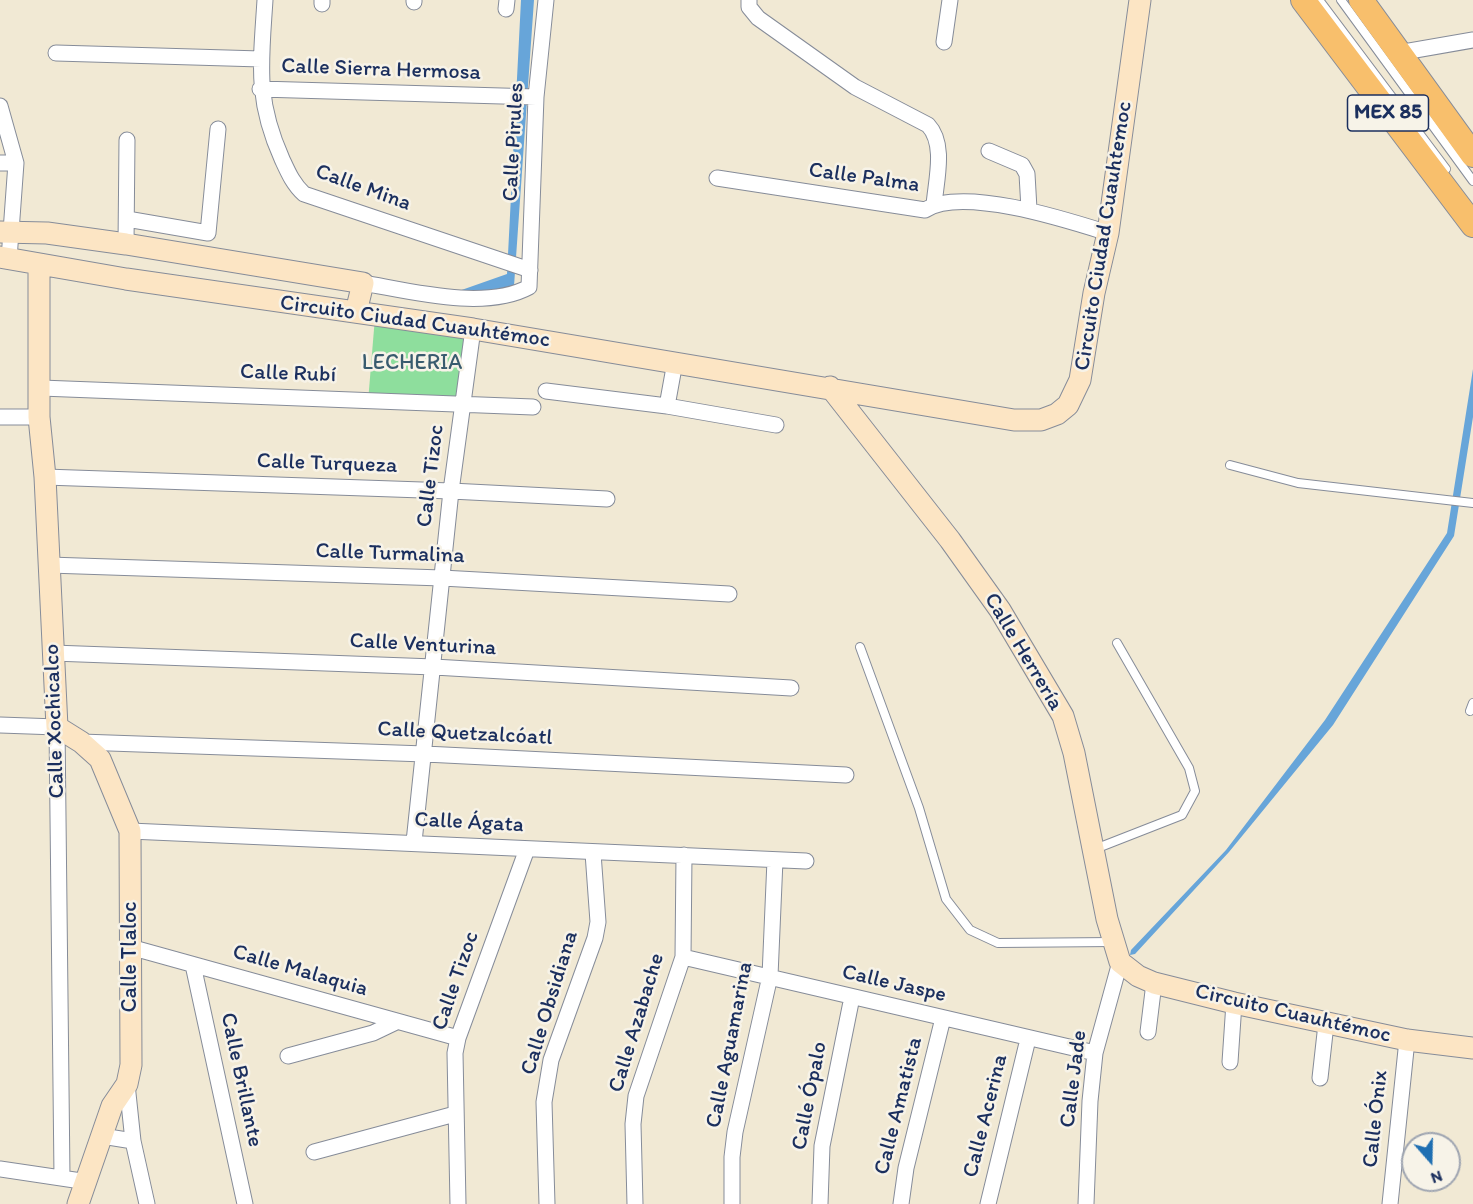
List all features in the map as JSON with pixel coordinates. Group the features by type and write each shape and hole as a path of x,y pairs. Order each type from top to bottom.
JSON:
{"main road":[{"name":"Circuito Ciudad Cuauhtemoc","path":"830,387 1014,420 1041,420 1057,414 1068,405 1080,380 1094,293 1108,233 1140,0"},
{"name":"MEX 85","path":"1303,0 1473,225"},
{"name":"MEX 85","path":"1361,0 1473,155"},
{"path":"6,232 47,233 126,244 363,283 356,312"},
{"name":"Circuito Ciudad Cuauhtémoc","path":"4,258 39,266 473,329 830,387"},
{"name":"Calle Xochicalco","path":"39,266 41,388 39,417 45,477 57,727"},
{"name":"Calle Herrería","path":"830,387 950,540 1000,610 1063,716 1074,753 1117,952"},
{"name":"Calle Tlaloc","path":"57,727 81,742 100,759 130,831 131,1065 127,1084 112,1106 88,1182 78,1204"},
{"name":"Circuito Cuauhtémoc","path":"1117,952 1138,976 1154,983 1326,1024 1407,1040 1473,1048"}],"street":[{"name":"Calle Mina","path":"265,0 260,88 270,132 294,185 304,194 518,265"},
{"name":"Calle Pirules","path":"363,283 462,299 517,293 529,287 518,265 533,97 546,0"},
{"path":"749,0 749,7 758,18 816,60 855,87 928,125 936,133 939,144 934,205"},
{"path":"944,42 950,0"},
{"path":"1398,53 1473,40"},
{"path":"56,53 261,59"},
{"name":"Calle Sierra Hermosa","path":"260,88 533,97"},
{"path":"0,106 16,163 4,258"},
{"path":"127,219 208,233 218,129"},
{"path":"126,244 127,140"},
{"path":"989,151 1022,165 1027,174 1029,209"},
{"path":"0,163 16,163"},
{"name":"Calle Palma","path":"717,178 925,210 945,201 1029,209 1108,233"},
{"name":"Calle Tizoc","path":"414,842 462,402 473,329"},
{"path":"667,406 675,362"},
{"name":"Calle Rubí","path":"41,388 462,402 533,407"},
{"path":"546,391 667,406 777,425"},
{"path":"0,417 39,417"},
{"name":"Calle Turqueza","path":"45,477 452,490 607,499"},
{"name":"Calle Turmalina","path":"49,565 442,578 729,594"},
{"name":"Calle Venturina","path":"53,653 434,667 791,688"},
{"path":"0,725 57,727"},
{"name":"Calle Xochicalco","path":"57,727 62,1177"},
{"name":"Calle Quetzalcóatl","path":"81,742 425,754 846,775"},
{"name":"Calle Ágata","path":"130,831 806,861"},
{"name":"Calle Tizoc","path":"458,1204 455,1053 458,1038 527,849"},
{"name":"Calle Obsidiana","path":"548,1204 544,1102 551,1060 595,938 598,922 593,853"},
{"name":"Calle Azabache","path":"635,1204 633,1124 636,1096 683,957 684,855"},
{"name":"Calle Aguamarina","path":"732,1204 732,1157 735,1132 770,976 775,860"},
{"name":"Calle Malaquia","path":"130,947 458,1038"},
{"name":"Calle Jade","path":"1086,1204 1095,1053 1117,952"},
{"name":"Calle Jaspe","path":"683,957 1095,1053"},
{"name":"Calle Brillante","path":"193,965 245,1204"},
{"path":"1148,1032 1154,983"},
{"name":"Calle Ópalo","path":"820,1204 822,1146 852,997"},
{"path":"1230,1062 1234,1002"},
{"name":"Calle Amatista","path":"901,1204 906,1168 943,1018"},
{"path":"288,1056 373,1033 396,1022"},
{"path":"1320,1078 1326,1024"},
{"name":"Calle Acerina","path":"988,1204 1028,1039"},
{"name":"Calle Ónix","path":"1390,1204 1407,1040"},
{"path":"127,1084 133,1141 147,1204"},
{"path":"314,1152 456,1114"},
{"path":"102,1136 133,1141"},
{"path":"0,1169 88,1182"}],"lane":[{"path":"1319,0 1452,177"},
{"path":"1341,0 1473,181"},
{"path":"1230,465 1298,483 1473,503"},
{"path":"1094,850 1182,815 1195,791 1189,768 1117,643"},
{"path":"860,647 919,808 946,899 970,930 998,943 1117,952"}],"green space":[{"name":"LECHERIA","path":"375,317 470,332 462,404 368,402"}],"water":[{"path":"521,0 534,0 514,286 462,298 453,293 507,274"},
{"path":"1473,369 1473,417 1454,536 1333,725 1229,852 1135,954 1130,955 1131,950 1226,850 1325,720 1447,533"}]}
